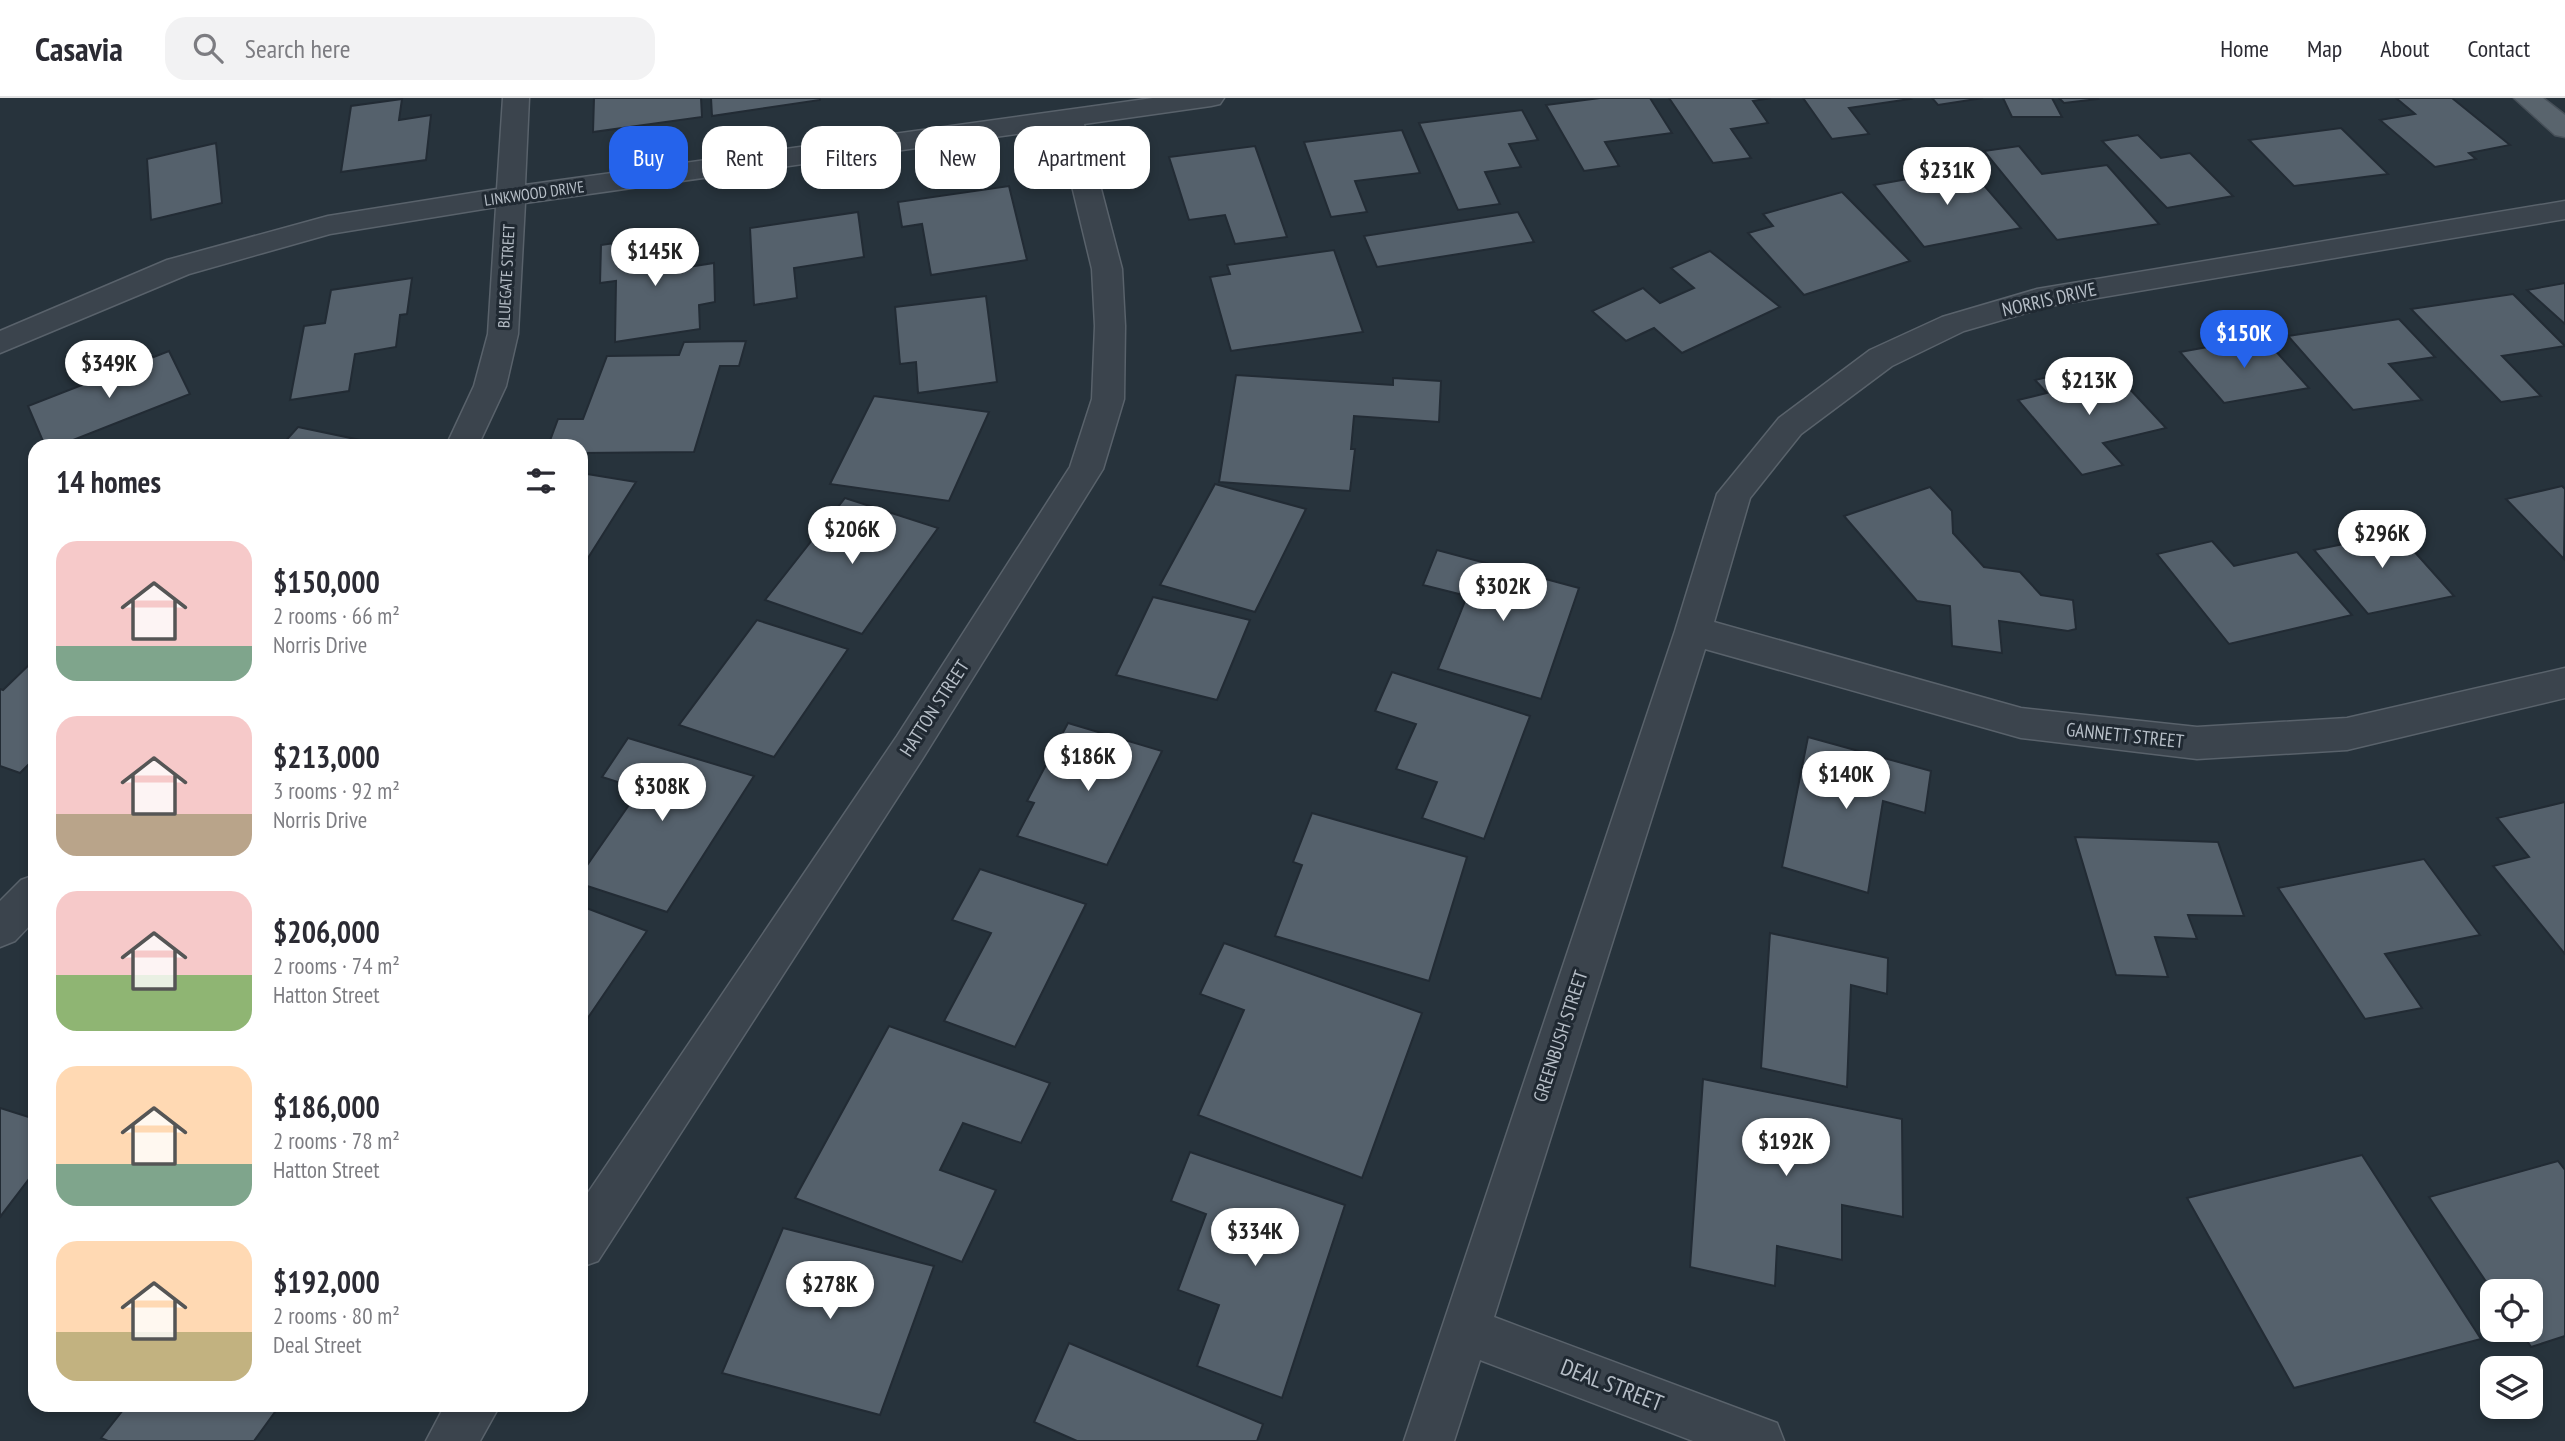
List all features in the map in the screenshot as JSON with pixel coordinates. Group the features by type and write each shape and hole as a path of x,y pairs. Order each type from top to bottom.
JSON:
{"main road":[{"path":"2527,98 2565,129"}],"street":[{"name":"BLUEGATE STREET","path":"465,439 490,386 503,334 516,98"},
{"name":"LINKWOOD DRIVE","path":"0,343 178,267 328,225 510,196 1211,98"},
{"name":"HATTON STREET","path":"588,1233 910,747 1086,469 1108,400 1110,326 1107,269 1069,119"},
{"name":"NORRIS DRIVE","path":"1693,631 1734,494 1790,426 1881,358 1953,324 2048,296 2565,210"},
{"name":"GANNETT STREET","path":"1693,631 2021,723 2197,743 2347,734 2565,683"},
{"name":"GREENBUSH STREET","path":"1429,1441 1693,631"},
{"path":"0,928 28,900"},
{"name":"DEAL STREET","path":"1464,1329 1759,1441"},
{"path":"451,1441 470,1412"}],"building":[{"path":"594,98 701,98 702,117 637,126 609,126 609,130 593,132"},
{"path":"711,98 820,98 820,100 712,116"},
{"path":"1600,98 1650,98 1672,133 1605,142 1619,166 1584,171 1546,105"},
{"path":"1669,98 1771,98 1753,101 1768,123 1731,129 1751,158 1713,163"},
{"path":"1803,98 1910,99 1849,108 1869,134 1832,139"},
{"path":"1932,98 1983,98 1938,105"},
{"path":"2003,98 2052,98 2062,117 2012,117"},
{"path":"2059,98 2097,98 2098,99 2064,103"},
{"path":"2396,98 2452,98 2510,145 2469,153 2476,159 2435,167 2380,120 2415,114"},
{"path":"402,99 399,120 431,115 426,160 341,172 351,106"},
{"path":"1522,110 1538,140 1509,144 1521,167 1485,172 1500,204 1458,210 1419,123"},
{"path":"2341,128 2388,174 2294,186 2249,140"},
{"path":"1402,130 1420,173 1355,181 1367,212 1331,217 1304,142"},
{"path":"2138,135 2161,158 2190,153 2233,196 2167,208 2102,141"},
{"path":"216,143 222,203 151,220 147,159"},
{"path":"1255,146 1287,237 1235,244 1225,215 1189,220 1169,157"},
{"path":"2019,146 2042,174 2107,165 2159,224 2057,240 1984,151"},
{"path":"1969,168 2021,228 1924,247 1874,185"},
{"path":"1009,186 1027,260 931,275 922,224 902,227 898,202"},
{"path":"1842,192 1910,261 1804,295 1748,233 1773,226 1763,214"},
{"path":"858,212 864,257 794,268 797,298 754,305 750,228"},
{"path":"1518,212 1534,242 1377,267 1364,236"},
{"path":"674,234 675,269 714,263 715,302 699,305 700,329 615,342 616,281 600,283 601,245"},
{"path":"1334,250 1363,332 1231,351 1210,277 1230,274 1227,265"},
{"path":"1710,251 1780,307 1682,353 1654,328 1626,341 1592,311 1643,288 1660,303 1694,288 1671,268"},
{"path":"412,278 407,314 400,315 396,347 355,354 349,391 290,400 304,326 325,323 331,290"},
{"path":"2565,283 2565,324 2527,290"},
{"path":"2513,294 2565,346 2502,356 2541,396 2501,402 2411,309"},
{"path":"986,296 997,382 918,393 916,362 900,364 895,307"},
{"path":"2399,319 2435,357 2389,364 2422,400 2353,410 2288,336"},
{"path":"2263,337 2309,388 2224,403 2180,352"},
{"path":"746,341 739,366 720,366 694,452 588,453 588,439 551,439 558,419 583,419 607,356 679,355 684,342"},
{"path":"169,351 190,394 76,439 42,439 28,406"},
{"path":"2072,371 2080,380 2114,372 2166,428 2103,443 2123,465 2082,475 2018,400 2047,393 2035,380"},
{"path":"1236,375 1393,385 1393,378 1441,381 1439,422 1354,416 1351,449 1355,449 1350,491 1219,482"},
{"path":"874,396 989,412 949,501 830,484"},
{"path":"298,427 355,439 287,439"},
{"path":"588,474 636,482 588,558"},
{"path":"1215,484 1306,509 1255,612 1160,585"},
{"path":"2562,486 2565,489 2564,559 2506,499"},
{"path":"1930,487 1952,511 1953,533 1984,567 2020,572 2041,595 2073,600 2076,629 2068,631 1999,621 2002,653 1952,646 1950,606 1917,601 1844,516"},
{"path":"845,498 938,528 862,634 765,600"},
{"path":"2388,522 2454,596 2368,614 2314,550 2353,542 2344,531"},
{"path":"2212,541 2234,566 2297,552 2352,615 2229,644 2157,554"},
{"path":"1437,550 1579,588 1541,699 1438,669 1467,596 1423,585"},
{"path":"1153,597 1250,620 1217,700 1116,675"},
{"path":"757,620 848,649 774,757 679,725"},
{"path":"28,666 28,765 20,773 0,766 0,689 3,690"},
{"path":"1392,672 1530,716 1484,839 1422,818 1437,782 1396,769 1416,724 1375,711"},
{"path":"1068,723 1162,751 1107,865 1017,836 1034,803 1027,801"},
{"path":"1808,737 1931,771 1925,813 1883,801 1868,893 1782,867"},
{"path":"628,738 754,776 667,912 588,886 588,864 640,789 602,777"},
{"path":"2565,802 2565,954 2493,866 2529,857 2497,818"},
{"path":"1312,813 1467,857 1429,981 1275,936 1302,865 1293,862"},
{"path":"2075,837 2218,842 2244,916 2188,915 2197,939 2155,937 2168,977 2116,975"},
{"path":"2424,859 2480,935 2385,954 2422,1008 2365,1019 2278,888"},
{"path":"980,869 1086,904 1015,1047 944,1021 991,933 952,920"},
{"path":"588,909 647,931 588,1018"},
{"path":"1770,933 1888,958 1887,994 1851,985 1847,1087 1761,1068"},
{"path":"1224,943 1422,1013 1362,1178 1198,1115 1244,1010 1200,994"},
{"path":"889,1026 1050,1083 1021,1143 963,1123 940,1170 996,1190 962,1262 795,1198"},
{"path":"1703,1079 1902,1119 1903,1217 1842,1205 1842,1260 1777,1246 1775,1286 1690,1267"},
{"path":"0,1108 28,1117 28,1180 0,1217"},
{"path":"1190,1152 1345,1205 1282,1398 1197,1366 1219,1305 1178,1290 1206,1214 1171,1201"},
{"path":"2362,1155 2480,1339 2294,1388 2187,1198"},
{"path":"2558,1161 2565,1170 2565,1336 2531,1347 2528,1342 2543,1342 2543,1279 2484,1279 2429,1197"},
{"path":"783,1228 934,1266 880,1415 722,1373"},
{"path":"1069,1343 1263,1424 1257,1441 1077,1441 1034,1422"},
{"path":"121,1412 275,1412 254,1441 108,1441 101,1438"}]}
